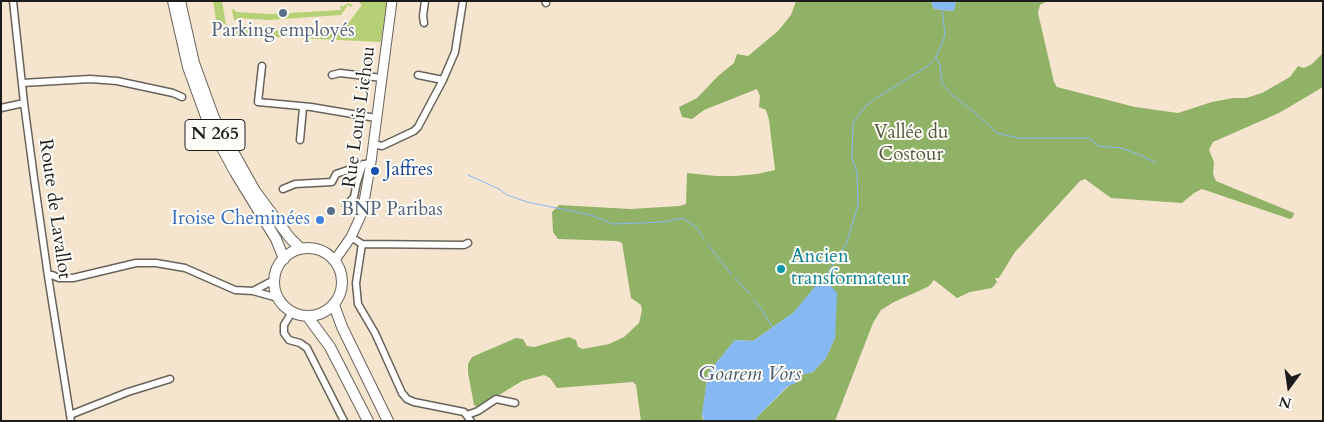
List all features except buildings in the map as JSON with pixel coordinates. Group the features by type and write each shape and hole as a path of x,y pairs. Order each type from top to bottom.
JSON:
{"highway":[{"name":"N 265","path":"173,1 188,67 208,122 235,172 276,239 284,258"},
{"name":"N 265","path":"180,1 194,63 214,118 255,191 284,231 301,249"},
{"path":"310,248 328,254 340,269 342,278 342,288 334,305 319,314 308,317 292,312 284,306 275,290 274,280 276,272 284,258 292,252 301,249 310,248"},
{"path":"334,305 342,327 388,421"},
{"path":"308,317 330,347 368,421"}],"main road":[{"name":"Rue Louis Lichou","path":"334,260 351,237 362,213 367,163 373,144 392,1"}],"street":[{"name":"Route de Lavallot","path":"13,1 24,103 48,276 71,418"},
{"path":"424,23 425,1"},
{"path":"373,144 382,146 414,131 418,127 443,80 455,52 462,1"},
{"path":"262,66 258,102 376,118"},
{"path":"332,75 340,73 382,78"},
{"path":"418,75 443,80"},
{"path":"22,83 90,79 117,81 173,93 182,97"},
{"path":"1,108 24,103"},
{"path":"300,140 303,108"},
{"path":"283,189 295,184 332,182 336,174 367,163"},
{"path":"346,206 354,197 357,182 367,163"},
{"path":"351,237 362,244 464,245 468,243"},
{"path":"362,244 356,283 358,304 375,333 402,393 414,402 457,410 469,418 496,400 515,403"},
{"path":"48,276 73,278 136,263 156,263 185,268 236,290 253,291 278,298"},
{"path":"253,291 274,280"},
{"path":"292,312 284,325 284,333 289,340 300,343 308,348 344,421"},
{"path":"71,418 128,392 170,379"}],"green space":[{"path":"213,1 222,1 226,24 217,26"},
{"path":"361,1 387,1 381,42 232,35 232,28 269,31 340,26 349,22 362,5 359,3"},
{"name":"Vallée du Costour","path":"796,1 931,1 934,9 953,11 956,1 1047,1 1040,5 1038,13 1054,82 1057,87 1135,107 1178,113 1212,102 1233,98 1246,98 1262,93 1290,77 1298,66 1304,68 1312,64 1323,53 1323,87 1279,113 1213,142 1209,150 1214,162 1213,174 1216,181 1294,213 1293,217 1290,219 1202,189 1182,203 1111,198 1085,179 1080,181 1015,252 999,278 995,278 997,282 992,288 970,292 957,298 934,280 929,286 881,310 873,323 835,421 753,421 800,375 813,372 826,358 835,338 823,278 793,313 753,341 735,340 708,373 702,417 704,421 641,421 636,385 633,382 557,388 550,378 544,375 522,381 481,406 477,407 474,405 468,373 468,364 472,357 516,338 523,339 527,346 534,347 569,337 576,340 578,347 583,349 609,344 624,337 639,323 642,310 641,305 631,298 622,243 617,241 558,239 553,232 552,212 559,205 630,209 680,206 686,204 687,173 735,176 775,170 769,120 766,110 759,107 760,96 757,89 704,110 692,119 682,117 679,107 697,98 718,76 734,63 737,54 748,56 778,31 791,15"},
{"path":"348,3 353,5 351,7 348,5 341,15 268,20 237,18 234,20 232,10 234,9 236,12 271,14 341,10 340,6"}],"water":[{"path":"931,1 956,1 954,11 934,9"},
{"name":"Goarem Vors","path":"823,277 837,293 835,338 826,358 813,372 800,375 796,383 788,386 753,421 704,421 702,414 708,373 735,340 753,341 793,313"}],"waterway":[{"path":"823,279 847,242 858,205 857,172 852,158 853,123 864,108 876,98 928,66 936,57 945,34 942,10"},
{"path":"936,58 940,65 942,83 951,94 997,133 1019,138 1089,138 1098,146 1121,148 1156,163"},
{"path":"468,175 499,189 507,195 527,202 591,215 613,224 664,222 683,218 697,228 704,239"},
{"path":"708,245 731,274"},
{"path":"735,278 750,294"},
{"path":"753,300 760,307 773,328"},
{"path":"755,417 757,421"}],"place":[{"name":"Parking employés","path":"283,13"},
{"name":"Jaffres","path":"375,171"},
{"name":"BNP Paribas","path":"331,211"},
{"name":"Iroise Cheminées","path":"320,220"},
{"name":"Ancien transformateur","path":"781,269"}]}
